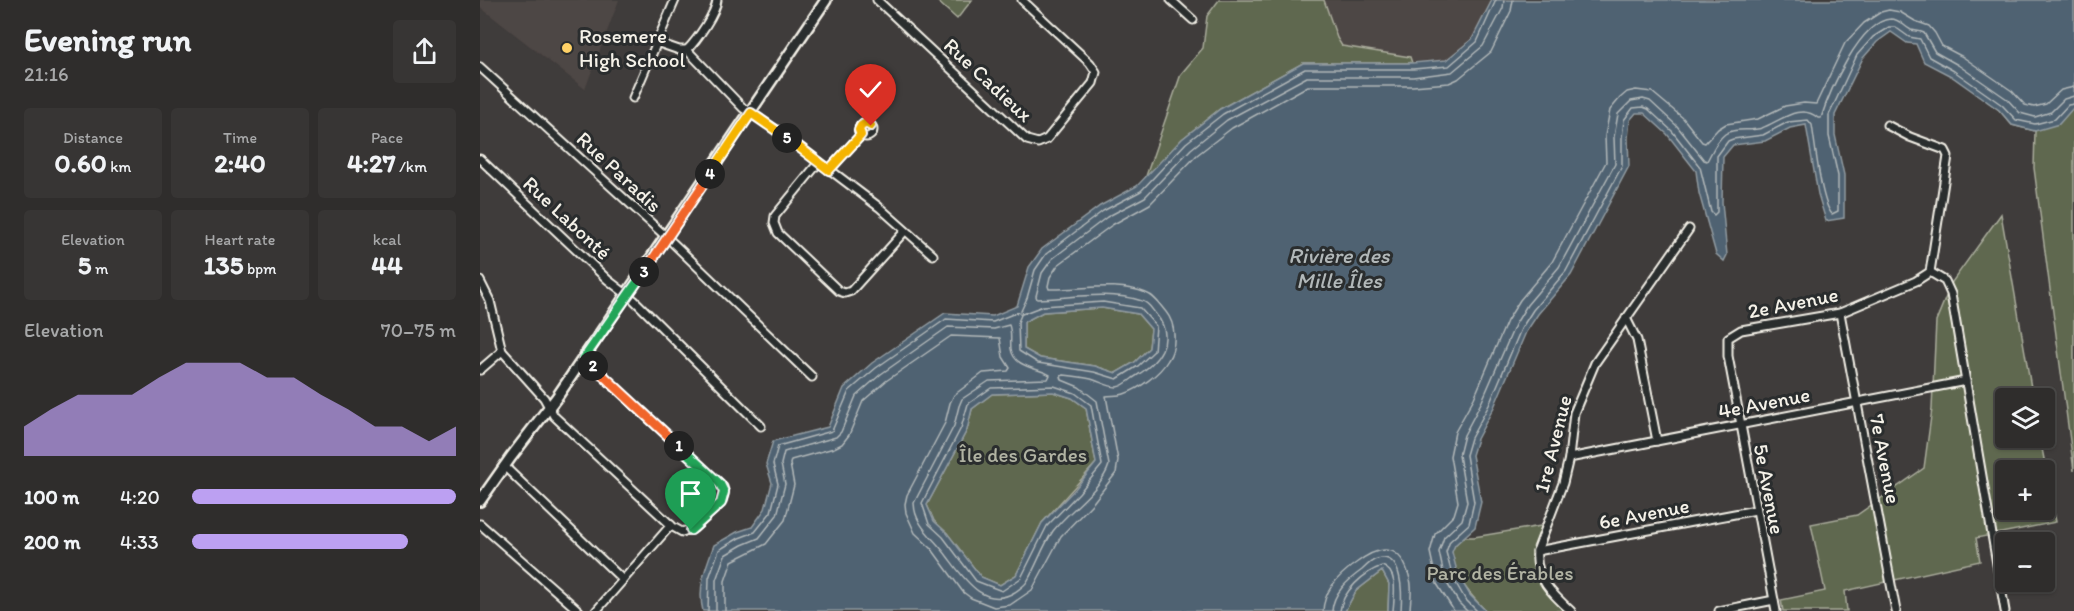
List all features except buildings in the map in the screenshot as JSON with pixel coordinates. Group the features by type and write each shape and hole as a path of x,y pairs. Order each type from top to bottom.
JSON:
{"main road":[{"path":"480,501 550,407 627,296 826,0"}],"street":[{"path":"633,98 675,0"},
{"path":"656,42 679,50 687,50 694,43 714,10 717,0"},
{"name":"Rue Cadieux","path":"877,0 1028,140 1038,143 1047,139 1094,81 1096,74 1093,65 1022,0"},
{"path":"1171,0 1192,20"},
{"path":"687,50 743,108 879,207 933,255"},
{"name":"Rue Paradis","path":"480,67 666,238 812,377"},
{"path":"1887,125 1910,138 1945,150 1948,156 1930,272 1945,281 1951,294 2005,611"},
{"path":"829,170 861,135"},
{"name":"Rue Labonté","path":"480,159 627,296 761,426"},
{"path":"819,162 776,216 774,224 778,233 839,291 845,293 853,289 905,231"},
{"name":"1re Avenue","path":"1537,551 1563,483 1575,413 1595,363 1689,229"},
{"name":"2e Avenue","path":"1728,338 1741,330 1840,313 1916,281 1930,272"},
{"path":"480,281 490,301 502,351 544,398 554,416 670,525 682,532 694,528 723,500 724,492 720,484 584,358"},
{"name":"7e Avenue","path":"1840,313 1896,611"},
{"path":"1626,318 1637,340 1657,441"},
{"name":"5e Avenue","path":"1728,338 1728,356 1776,611"},
{"path":"480,370 502,351"},
{"name":"4e Avenue","path":"1569,458 1966,381"},
{"path":"504,466 623,580"},
{"name":"6e Avenue","path":"1537,551 1756,510"},
{"path":"480,524 579,611"},
{"path":"596,611 670,525"},
{"path":"1537,551 1536,563 1540,577 1571,611"},
{"path":"1719,611 1774,600"}],"shaded area":[{"name":"Rosemere High School","path":"480,0 619,0 585,89 480,7"},
{"path":"1313,0 1494,0 1472,39 1446,60 1331,65"}],"green space":[{"path":"936,0 972,0 957,19"},
{"path":"1219,0 1324,0 1342,46 1410,57 1412,63 1303,63 1220,109 1182,139 1145,179 1181,74 1203,48 1207,16"},
{"path":"2074,0 2074,471 2034,168 2035,131 2012,125 1999,110 1984,99 2009,79"},
{"path":"2001,214 2031,388 1995,388 1995,448 2042,448 2044,460 1995,460 1995,520 2055,520 2055,517 2056,522 1995,532 1995,534 1976,538 1980,561 1845,591 1847,611 1783,611 1781,600 1825,591 1811,524 1857,515 1924,468 1932,409 1936,321 1952,282"},
{"path":"1102,308 1138,314 1151,329 1149,348 1135,362 1116,373 1095,366 1040,358 1024,349 1024,322 1043,312"},
{"name":"Île des Gardes","path":"1053,392 1072,398 1086,408 1096,463 1042,523 1016,575 1000,585 981,577 947,533 934,521 927,505 967,430 972,409 992,394"},
{"name":"Parc des Érables","path":"1547,525 1537,551 1540,577 1571,611 1486,611 1469,592 1455,569 1452,552 1455,545 1464,537"},
{"path":"1382,571 1389,584 1388,611 1345,611 1356,591"}],"water":[{"name":"Rivière des Mille Îles","path":"1492,0 2074,0 2074,107 2059,124 2035,131 2012,125 1999,110 1951,76 1924,62 1916,44 1907,43 1891,32 1877,42 1863,58 1835,115 1835,135 1844,175 1844,218 1826,221 1818,194 1806,125 1790,128 1765,141 1733,145 1723,157 1722,202 1727,255 1724,261 1716,254 1699,193 1696,171 1667,134 1644,113 1636,113 1630,120 1629,166 1571,275 1526,332 1494,407 1477,439 1472,455 1481,502 1475,527 1455,545 1452,552 1458,575 1470,595 1486,611 1388,611 1389,584 1382,571 1356,591 1345,611 703,611 702,586 705,569 714,545 737,532 752,527 765,509 772,483 766,464 773,441 828,427 844,388 872,363 945,313 993,316 1017,306 1029,267 1042,249 1100,206 1137,186 1182,139 1220,109 1303,63 1412,63 1446,60 1472,39","holes":["1102,308 1138,314 1151,329 1149,348 1135,362 1116,373 1095,366 1040,358 1024,349 1024,322 1043,312","1053,392 1072,398 1086,408 1096,463 1042,523 1016,575 1000,585 981,577 947,533 934,521 927,505 967,430 972,409 992,394"]}],"place":[{"name":"Rosemere High School","path":"567,48"}],"route":[{"path":"691,530 721,503 724,497 723,487 584,358 751,113 829,170 861,135 859,130 861,126 866,123 871,126"}]}
